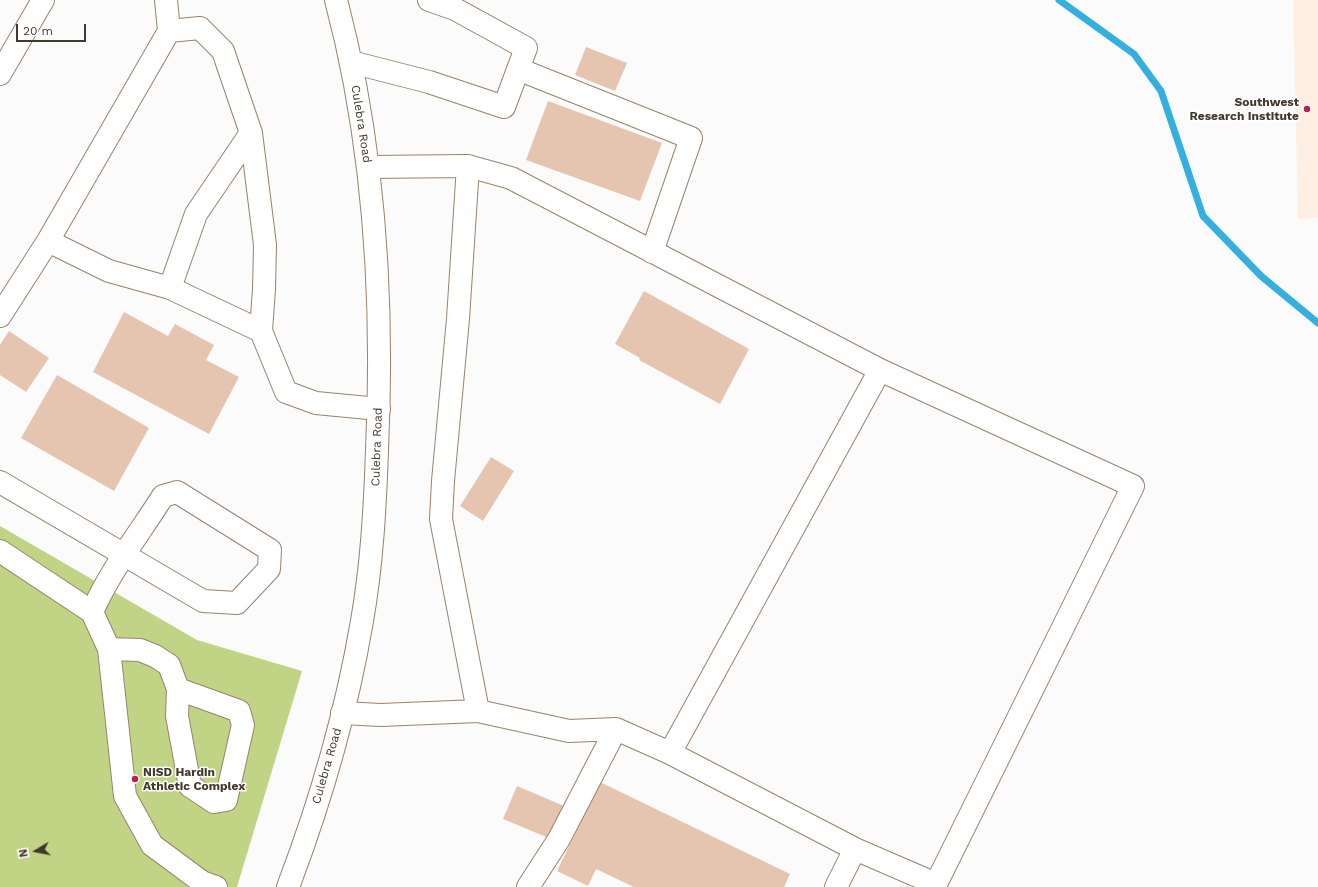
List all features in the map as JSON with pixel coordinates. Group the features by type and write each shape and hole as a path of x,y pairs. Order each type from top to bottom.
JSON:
{"main road":[{"path":"0,74 43,0"},
{"path":"0,316 48,241 169,31 166,0"},
{"name":"Culebra Road","path":"288,887 305,842 342,713 362,621 374,528 379,409 379,305 375,219 363,126 351,62 336,0"},
{"path":"351,62 433,83 504,107 526,48 455,8 429,0"},
{"path":"169,31 200,28 224,51 251,133 265,245 261,331 286,392 316,403 379,409"},
{"path":"518,69 691,138 652,252"},
{"path":"170,288 196,214 251,133"},
{"path":"342,713 381,715 478,711 569,731 616,728 670,753 855,849 936,884 1133,486 880,370 510,178 468,166 368,167"},
{"path":"468,166 458,319 443,481 442,519 478,711"},
{"path":"48,241 109,271 170,288 261,331"},
{"path":"670,753 880,370"},
{"path":"0,482 125,554 204,601 237,603 269,569 270,550 177,492 163,496 125,554 100,594 92,612"},
{"path":"0,551 92,612 109,649 125,796 152,845 206,885"},
{"path":"109,649 140,650 155,656 169,665 178,688 177,716 190,786 214,802 226,800 243,726 239,711 178,688"},
{"path":"528,887 559,839 616,728"},
{"path":"836,887 855,849"}],"shaded area":[{"name":"Southwest Research Institute","path":"1293,0 1318,0 1318,218 1298,219"}],"green space":[{"name":"NISD Hardin Athletic Complex","path":"0,526 197,640 302,671 237,887 0,887"}],"building":[{"path":"586,47 627,63 615,91 575,75"},
{"path":"548,101 662,143 640,201 526,160"},
{"path":"644,291 749,349 720,404 639,360 640,358 615,344"},
{"path":"124,312 168,336 175,324 214,345 206,360 239,377 209,434 93,372"},
{"path":"9,331 49,358 26,392 0,375 0,345"},
{"path":"57,375 149,428 114,491 21,438"},
{"path":"491,457 514,471 483,521 460,506"},
{"path":"600,782 790,874 784,887 634,887 596,869 588,886 557,871"},
{"path":"517,786 564,806 551,839 503,819"}],"waterway":[{"path":"1059,0 1134,54 1161,91 1203,216 1261,276 1318,323"}],"place":[{"name":"Southwest Research Institute","path":"1307,109"},
{"name":"NISD Hardin Athletic Complex","path":"135,779"}]}
